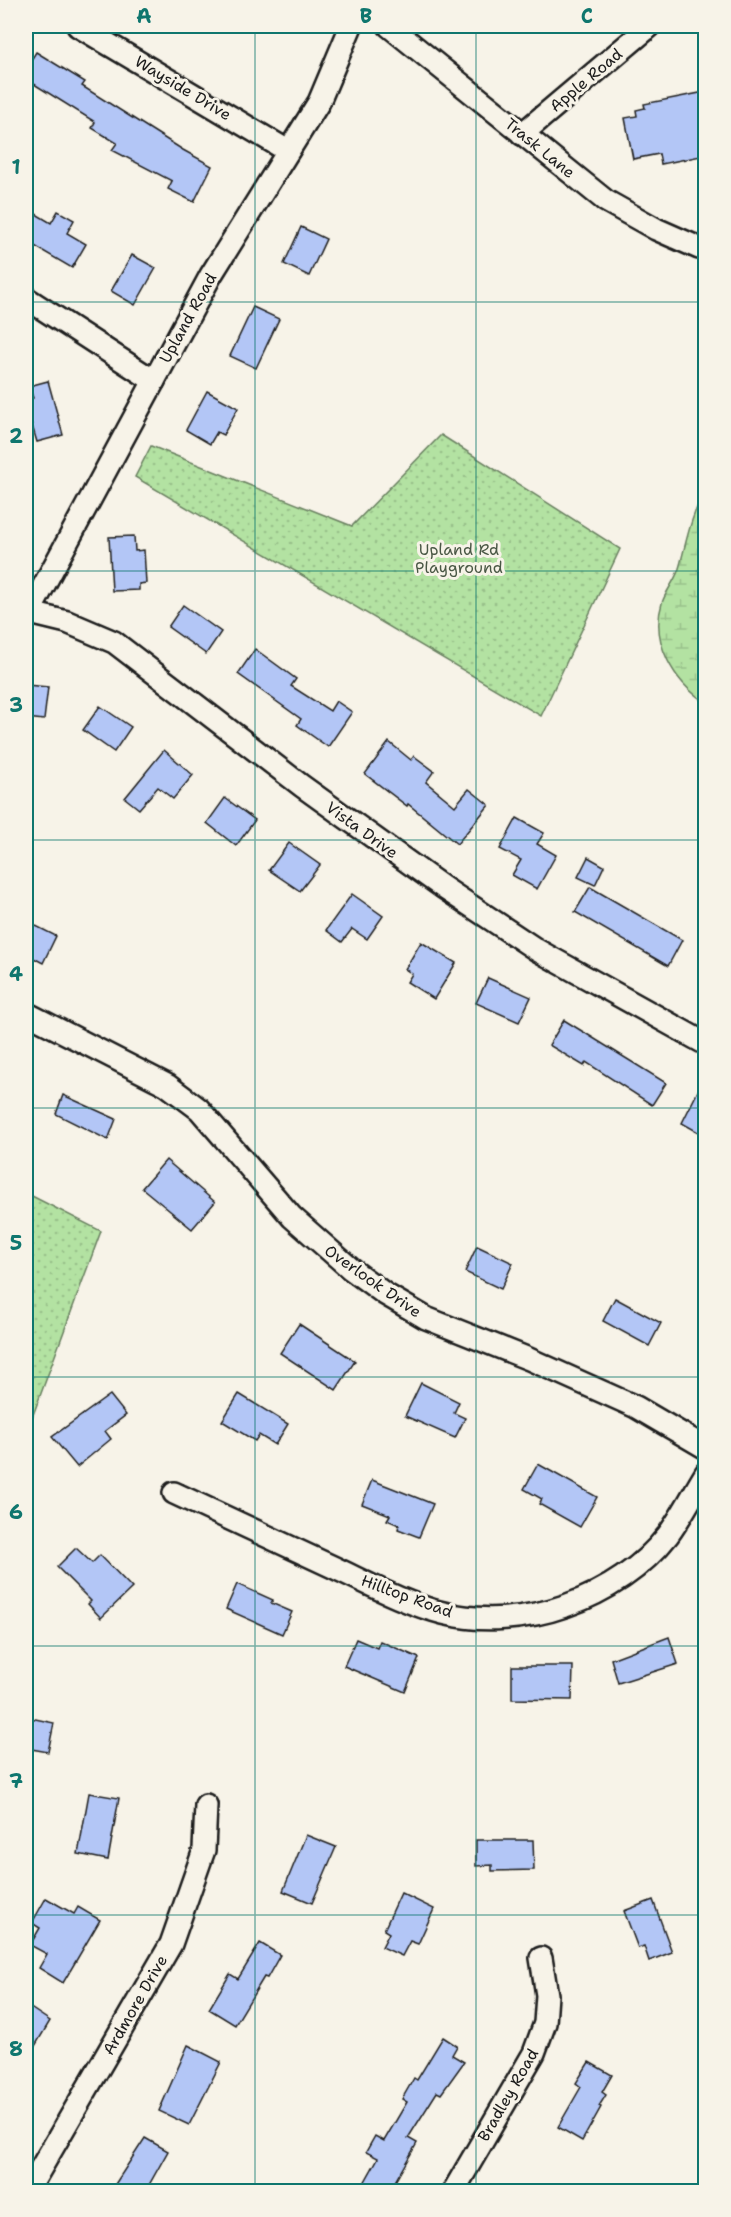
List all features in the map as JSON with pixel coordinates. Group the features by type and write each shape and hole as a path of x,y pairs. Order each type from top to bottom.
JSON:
{"street":[{"name":"Wayside Drive","path":"78,26 288,150"},
{"name":"Upland Road","path":"27,612 211,275 319,102 351,26"},
{"name":"Trask Lane","path":"389,26 606,201 656,229 699,248 705,247"},
{"name":"Apple Road","path":"522,134 650,26"},
{"path":"26,298 154,381"},
{"name":"Vista Drive","path":"27,612 67,622 114,642 302,786 444,888 537,950 705,1044"},
{"name":"Overlook Drive","path":"26,1013 167,1085 199,1109 292,1216 351,1269 385,1294 426,1318 529,1359 636,1407 705,1448"},
{"name":"Hilltop Road","path":"174,1493 403,1598 444,1613 483,1618 518,1617 554,1610 587,1597 645,1558 668,1535 705,1473"},
{"name":"Ardmore Drive","path":"27,2192 171,1944 204,1850 206,1805"},
{"name":"Bradley Road","path":"453,2192 534,2053 545,2023 547,1995 541,1958"}],"green space":[{"name":"Upland Rd Playground","path":"441,435 620,549 541,716 135,477 151,446 352,526"},
{"path":"705,491 705,702 684,684 667,660 659,632 659,618 662,603 679,570 693,518"},
{"path":"26,1193 101,1231 26,1434"}],"building":[{"path":"36,52 85,82 82,86 212,166 194,202 168,189 172,181 112,150 117,143 92,128 95,122 26,79 26,68"},
{"path":"705,92 705,151 700,152 701,156 661,164 659,154 633,159 625,118 637,116 636,110 645,108 644,104"},
{"path":"26,208 51,223 58,211 74,220 67,233 86,244 72,268 26,241"},
{"path":"301,227 326,239 309,276 284,264"},
{"path":"132,255 156,268 135,305 111,291"},
{"path":"253,307 279,319 256,368 230,356"},
{"path":"48,381 63,435 37,442 30,419 26,420 26,400 33,398 29,386"},
{"path":"207,391 238,408 223,435 217,432 210,444 186,430"},
{"path":"134,536 135,551 144,550 146,583 139,584 139,590 112,591 109,537"},
{"path":"183,605 221,632 206,654 168,627"},
{"path":"255,649 296,679 291,686 330,711 336,701 352,712 328,747 297,725 301,719 238,674"},
{"path":"26,685 48,687 44,720 26,718"},
{"path":"100,706 131,727 114,752 83,730"},
{"path":"389,742 411,760 414,756 434,771 426,782 455,806 469,789 489,805 457,844 408,804 407,806 365,774"},
{"path":"164,750 193,775 173,799 158,787 139,809 125,798"},
{"path":"225,798 255,820 236,846 207,823"},
{"path":"517,818 544,833 537,844 556,855 537,889 512,875 521,860 500,849"},
{"path":"289,843 320,865 300,891 269,870"},
{"path":"588,857 604,866 595,885 578,877"},
{"path":"590,887 682,940 668,966 575,912"},
{"path":"352,894 383,916 367,939 352,929 342,942 326,930"},
{"path":"26,921 56,936 43,963 26,954"},
{"path":"421,942 456,963 434,999 407,982 412,974 405,969"},
{"path":"488,978 531,997 519,1022 476,1003"},
{"path":"564,1020 666,1083 652,1105 586,1062 584,1066 549,1045"},
{"path":"705,1077 705,1136 682,1123"},
{"path":"63,1095 116,1119 108,1140 56,1114"},
{"path":"166,1160 215,1202 192,1229 142,1188"},
{"path":"477,1246 513,1263 501,1289 465,1272"},
{"path":"615,1298 661,1323 649,1346 603,1321"},
{"path":"299,1324 355,1361 336,1390 280,1353"},
{"path":"421,1383 459,1402 454,1413 465,1418 455,1438 405,1416"},
{"path":"239,1394 288,1424 275,1445 259,1435 255,1441 222,1421"},
{"path":"110,1395 126,1415 105,1431 111,1439 77,1467 52,1437"},
{"path":"538,1464 597,1497 580,1527 539,1504 542,1499 524,1489"},
{"path":"372,1480 433,1504 419,1537 398,1529 399,1525 387,1520 390,1515 362,1504"},
{"path":"76,1548 92,1563 100,1555 132,1588 101,1618 88,1604 91,1601 57,1567"},
{"path":"237,1584 273,1600 271,1603 292,1612 282,1634 226,1609"},
{"path":"669,1637 678,1664 618,1683 611,1659"},
{"path":"356,1639 377,1648 380,1641 419,1658 405,1692 344,1666"},
{"path":"512,1666 573,1666 572,1700 512,1699"},
{"path":"26,1717 54,1723 48,1752 26,1748"},
{"path":"89,1793 119,1798 108,1860 78,1854"},
{"path":"306,1835 336,1847 312,1903 283,1891"},
{"path":"476,1840 533,1840 534,1870 492,1871 492,1865 476,1866"},
{"path":"401,1893 434,1909 418,1944 410,1941 402,1956 382,1947 389,1933 384,1930"},
{"path":"46,1898 74,1914 78,1907 100,1920 63,1983 39,1968 47,1954 30,1945 40,1928 32,1923"},
{"path":"653,1900 672,1952 649,1961 644,1946 638,1948 624,1911"},
{"path":"260,1943 280,1955 235,2025 209,2009 230,1974 238,1979"},
{"path":"26,2005 50,2021 26,2061"},
{"path":"443,2037 457,2046 452,2055 464,2062 441,2094 437,2092 408,2138 417,2143 389,2192 375,2192 363,2185 378,2158 366,2152 375,2136 384,2141 407,2102 402,2099 414,2078 417,2080"},
{"path":"188,2045 221,2062 189,2125 159,2111"},
{"path":"589,2062 612,2075 602,2092 606,2095 599,2106 601,2107 582,2141 558,2127 581,2087 576,2083"},
{"path":"145,2138 168,2151 145,2192 110,2192"}]}
